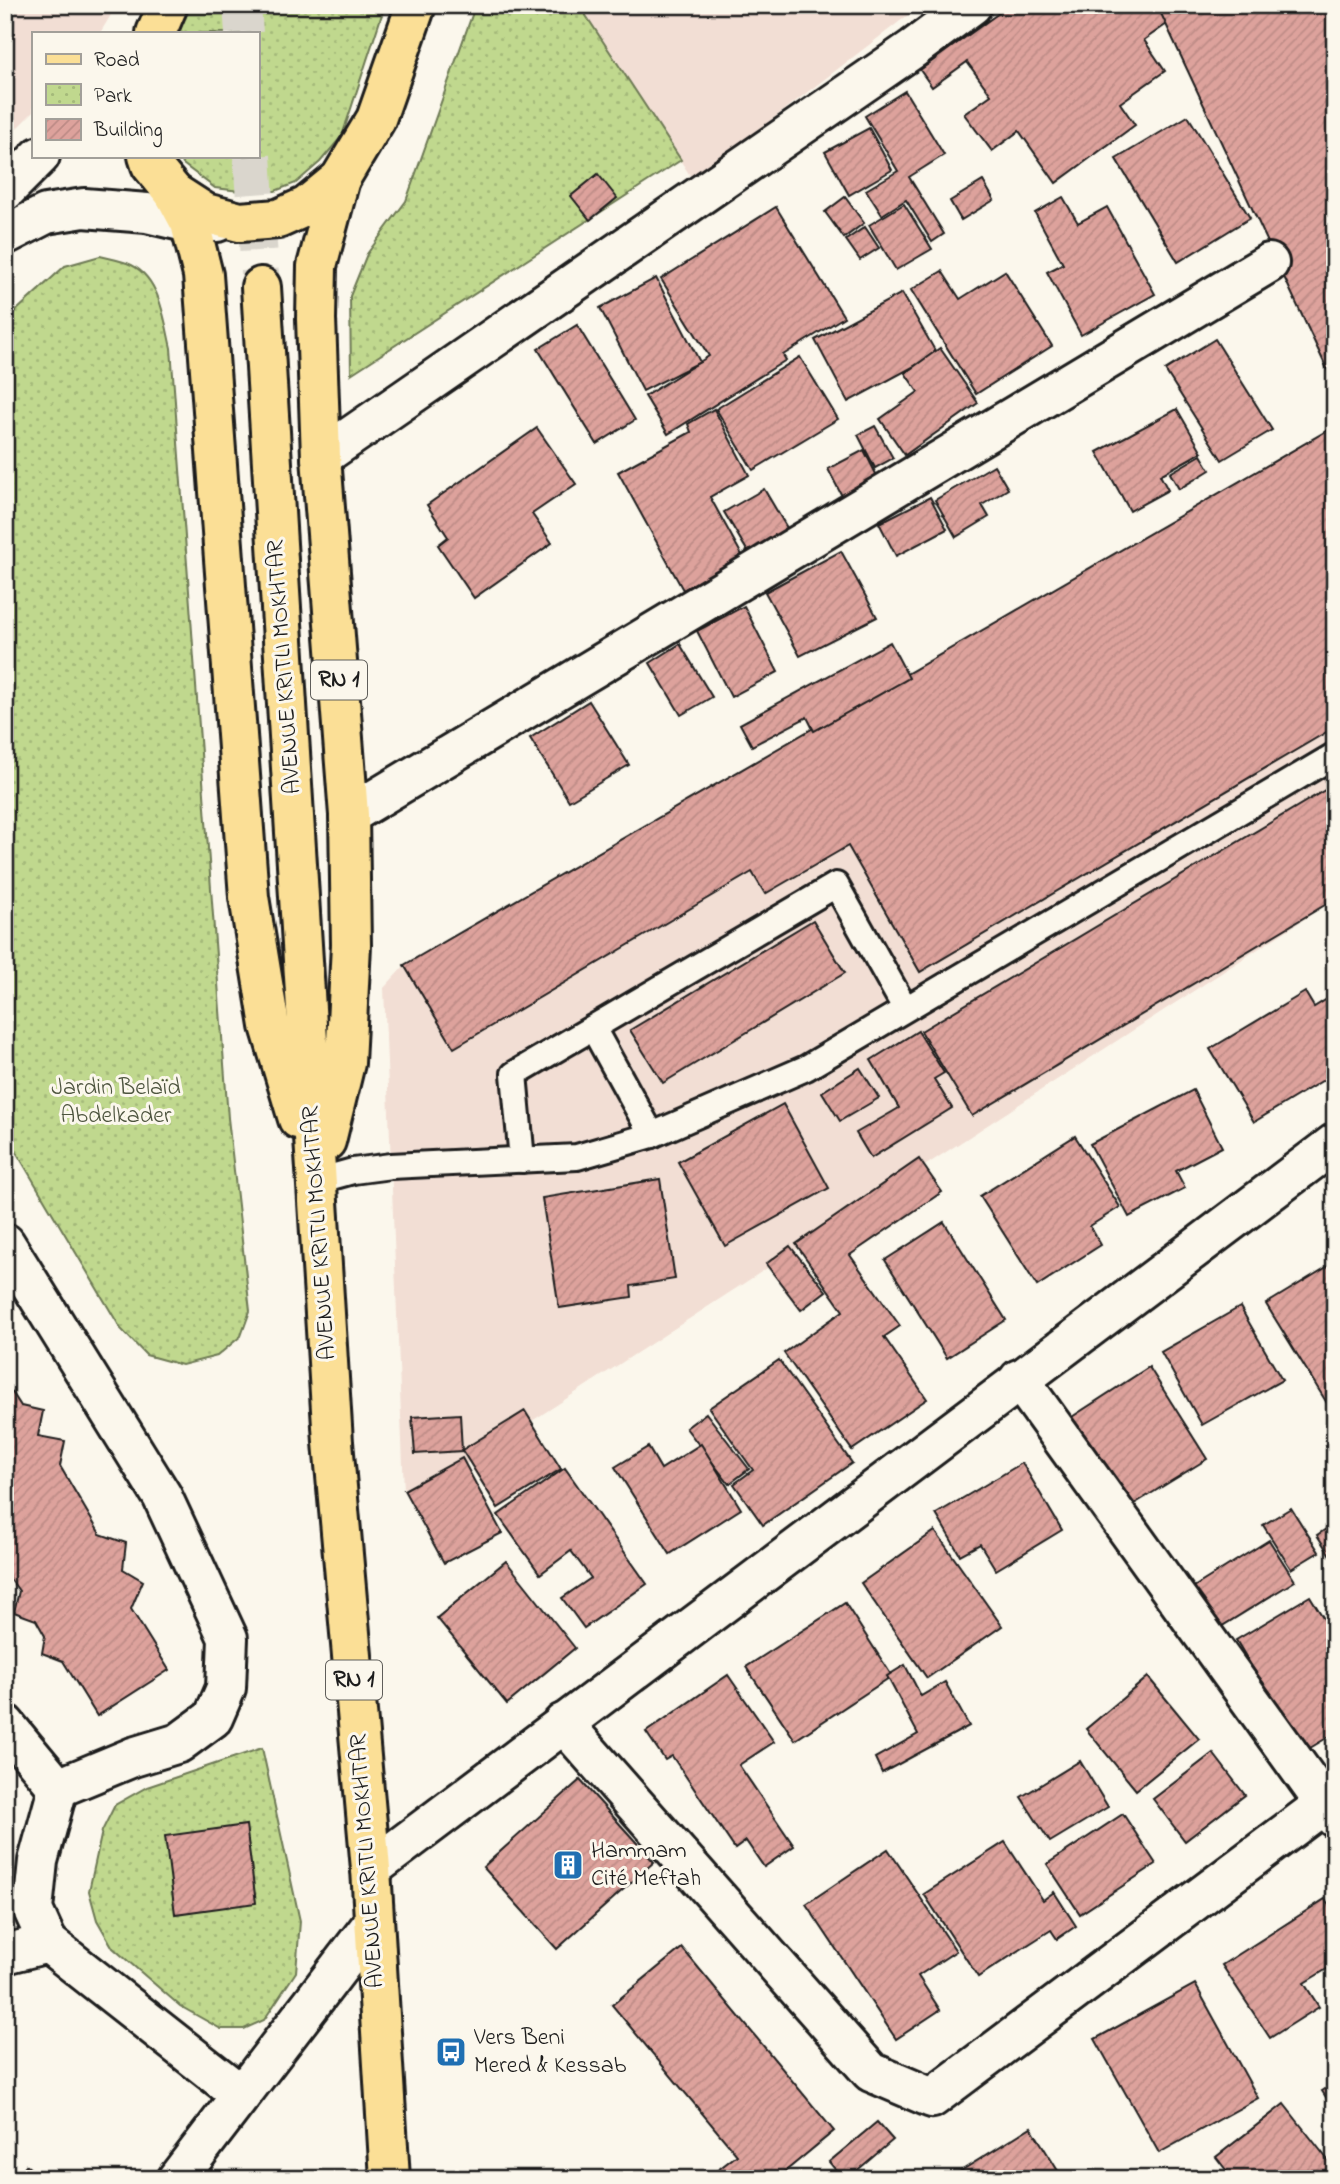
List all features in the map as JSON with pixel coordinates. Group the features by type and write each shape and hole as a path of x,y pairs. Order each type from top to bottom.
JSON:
{"main road":[{"path":"149,158 182,208 240,222 278,219 307,206 340,179 376,119 416,5"},
{"name":"RN 1","path":"317,1181 345,1063 351,945 349,815 321,457 316,319 317,266 340,179"},
{"name":"RN 1","path":"182,208 203,275 249,897 270,1026 317,1181"},
{"name":"AVENUE KRITLI MOKHTAR","path":"261,287 333,1441 371,1870 390,2179"}],"street":[{"path":"321,457 915,48 972,5"},
{"path":"5,191 38,158"},
{"path":"5,235 46,214 85,208 147,213 182,208"},
{"path":"349,815 1269,263"},
{"path":"371,1870 1335,1143"},
{"path":"5,1243 162,1496 228,1638 226,1688 213,1718 179,1744 133,1757 58,1788"},
{"path":"563,1723 872,2072 932,2098 1331,1806 1019,1379"},
{"path":"5,1724 58,1788"},
{"path":"58,1788 38,1861 33,1910 48,1943 240,2094"},
{"path":"177,2179 373,1923"},
{"path":"5,1954 48,1943"}],"lane":[{"path":"317,1181 354,1171 391,1166 577,1157 652,1135 806,1068 1335,755"},
{"path":"522,1160 514,1074 836,885 905,1008"},
{"path":"593,1028 652,1135"}],"shaded area":[{"path":"5,5 117,5 101,32 32,32 32,113 5,140"},
{"path":"579,5 921,5 693,180"},
{"path":"1335,426 1335,899 449,1475 404,1491 384,988 405,965"}],"green space":[{"path":"189,5 385,5 342,136 320,162 296,183 275,191 215,188 183,164 179,158 259,158 259,32 179,32"},
{"path":"472,5 579,5 681,160 351,374 350,296 367,254 406,201 472,15"},
{"name":"Jardin Belaïd Abdelkader","path":"100,256 127,263 147,277 159,299 171,348 228,1118 250,1311 241,1336 217,1356 182,1365 146,1355 121,1329 5,1133 5,321 65,266"},
{"path":"262,1748 300,1921 296,1972 264,2020 244,2029 221,2029 180,2006 113,1948 97,1920 89,1891 102,1831 115,1805 147,1787"}],"building":[{"path":"1010,5 1173,5 1180,15 1144,40 1165,71 1120,103 1135,125 1056,183 1019,131 992,151 964,114 991,95 967,62 932,87 920,70"},
{"path":"1157,5 1335,5 1335,386"},
{"path":"905,91 944,155 909,177 944,234 932,242 906,200 882,215 866,190 898,171 865,116"},
{"path":"1188,116 1250,218 1178,262 1116,159"},
{"path":"869,128 892,170 849,195 825,152"},
{"path":"598,174 617,198 590,220 571,196"},
{"path":"983,181 994,200 961,220 950,201"},
{"path":"845,197 864,223 844,238 825,212"},
{"path":"1063,197 1078,223 1107,207 1155,294 1081,335 1047,272 1063,264 1035,213"},
{"path":"904,204 932,249 896,270 869,225"},
{"path":"776,207 844,317 783,355 786,360 668,434 645,396 709,356 661,279"},
{"path":"865,227 879,248 860,260 846,240"},
{"path":"942,271 960,299 1005,271 1052,346 976,394 911,290"},
{"path":"656,278 700,362 643,391 600,308"},
{"path":"902,293 937,354 848,402 815,340"},
{"path":"577,325 635,420 597,444 538,349"},
{"path":"1215,339 1272,430 1222,460 1165,370"},
{"path":"940,348 978,403 905,455 880,419 918,392 905,373"},
{"path":"800,357 838,419 753,470 716,409"},
{"path":"714,409 749,475 710,497 743,557 683,590 618,472 691,432 688,424"},
{"path":"1177,409 1202,452 1160,475 1168,490 1130,511 1097,452"},
{"path":"875,426 893,458 875,468 858,435"},
{"path":"1335,426 1335,727 920,972 848,846 765,894 752,872 454,1048 404,965"},
{"path":"537,428 576,484 532,514 552,543 474,598 438,545 448,537 427,505"},
{"path":"864,450 882,486 846,504 828,469"},
{"path":"1201,455 1210,470 1179,489 1170,473"},
{"path":"994,465 1008,489 982,505 989,517 956,537 935,500"},
{"path":"764,489 790,533 751,557 724,512"},
{"path":"930,497 947,529 896,556 879,523"},
{"path":"841,551 877,617 800,656 765,592"},
{"path":"744,606 778,672 731,697 697,631"},
{"path":"890,642 909,678 814,731 807,717 752,746 740,724"},
{"path":"680,644 712,697 681,715 650,663"},
{"path":"589,701 629,765 569,801 530,738"},
{"path":"1335,784 1335,899 972,1116 921,1031"},
{"path":"813,920 845,973 663,1083 630,1030"},
{"path":"1305,992 1314,1007 1335,994 1335,1073 1254,1122 1210,1049"},
{"path":"918,1031 944,1073 934,1079 952,1108 871,1158 856,1133 899,1108 871,1060"},
{"path":"860,1068 879,1098 840,1121 822,1092"},
{"path":"1193,1090 1222,1147 1176,1171 1185,1188 1129,1217 1090,1144"},
{"path":"783,1104 829,1188 725,1246 678,1162"},
{"path":"1075,1136 1120,1207 1090,1226 1101,1245 1037,1286 980,1196"},
{"path":"919,1159 942,1192 850,1255 900,1326 884,1337 927,1399 852,1450 784,1353 843,1311 796,1244"},
{"path":"660,1179 675,1279 631,1286 632,1297 559,1308 542,1198"},
{"path":"944,1222 1006,1320 947,1358 885,1260"},
{"path":"790,1246 826,1291 801,1310 766,1264"},
{"path":"1335,1262 1335,1405 1330,1408 1266,1304"},
{"path":"1240,1307 1282,1380 1202,1425 1161,1352"},
{"path":"779,1360 852,1463 763,1525 734,1484 753,1470 709,1408"},
{"path":"1149,1367 1207,1459 1118,1514 1061,1424"},
{"path":"5,1381 21,1406 43,1411 38,1436 65,1441 60,1466 100,1534 126,1543 123,1569 143,1581 131,1609 169,1670 97,1716 63,1661 42,1653 45,1636 36,1620 14,1612 19,1591 5,1572"},
{"path":"525,1411 561,1469 498,1508 462,1450"},
{"path":"706,1413 749,1469 729,1484 686,1428"},
{"path":"460,1414 462,1451 415,1454 412,1417"},
{"path":"701,1444 741,1509 670,1554 615,1467 648,1447 661,1469"},
{"path":"462,1458 502,1533 444,1563 404,1490"},
{"path":"1022,1463 1062,1530 996,1570 980,1544 960,1555 936,1514"},
{"path":"565,1468 647,1584 584,1628 562,1598 591,1578 571,1551 540,1574 498,1515"},
{"path":"1291,1508 1319,1552 1291,1569 1263,1525"},
{"path":"1335,1523 1335,1563 1317,1535"},
{"path":"935,1531 1002,1626 927,1678 861,1583"},
{"path":"1269,1540 1295,1581 1198,1641 1173,1600"},
{"path":"506,1561 575,1648 507,1704 437,1618"},
{"path":"1310,1596 1335,1637 1335,1733 1290,1760 1283,1719 1236,1640"},
{"path":"845,1603 892,1676 795,1740 746,1667"},
{"path":"905,1665 921,1696 945,1682 969,1726 882,1773 875,1758 918,1734 887,1676"},
{"path":"728,1675 774,1742 739,1765 794,1846 764,1867 746,1841 735,1849 672,1756 665,1760 646,1732"},
{"path":"1148,1677 1199,1739 1136,1790 1086,1729"},
{"path":"1213,1753 1245,1795 1185,1841 1153,1799"},
{"path":"1080,1761 1108,1807 1050,1842 1021,1797"},
{"name":"Hammam Cité Meftah","path":"580,1780 654,1862 557,1949 483,1867"},
{"path":"1123,1814 1156,1864 1080,1914 1047,1864"},
{"path":"246,1825 256,1903 175,1914 165,1836"},
{"path":"1005,1842 1043,1900 1054,1892 1076,1926 1057,1939 1051,1930 978,1977 924,1894"},
{"path":"888,1849 956,1951 918,1976 940,2010 896,2039 806,1904"},
{"path":"1325,1899 1335,1915 1335,1964 1304,1983 1319,2007 1270,2038 1222,1965"},
{"path":"682,1948 834,2131 776,2179 713,2179 710,2176 737,2155 612,2005"},
{"path":"1195,1984 1258,2098 1159,2153 1095,2039"},
{"path":"1335,2083 1335,2111 1322,2091"},
{"path":"1284,2104 1335,2169 1335,2179 1233,2179 1216,2157"},
{"path":"877,2122 893,2140 847,2179 843,2179 829,2162"},
{"path":"1031,2127 1063,2179 948,2179"},
{"path":"26,2165 43,2179 15,2179"}],"tunnel":[{"path":"242,5 244,32"},
{"path":"252,158 261,287"}],"place":[{"name":"Hammam Cité Meftah","path":"568,1865"},
{"name":"Vers Beni Mered & Kessab","path":"451,2052"}]}
